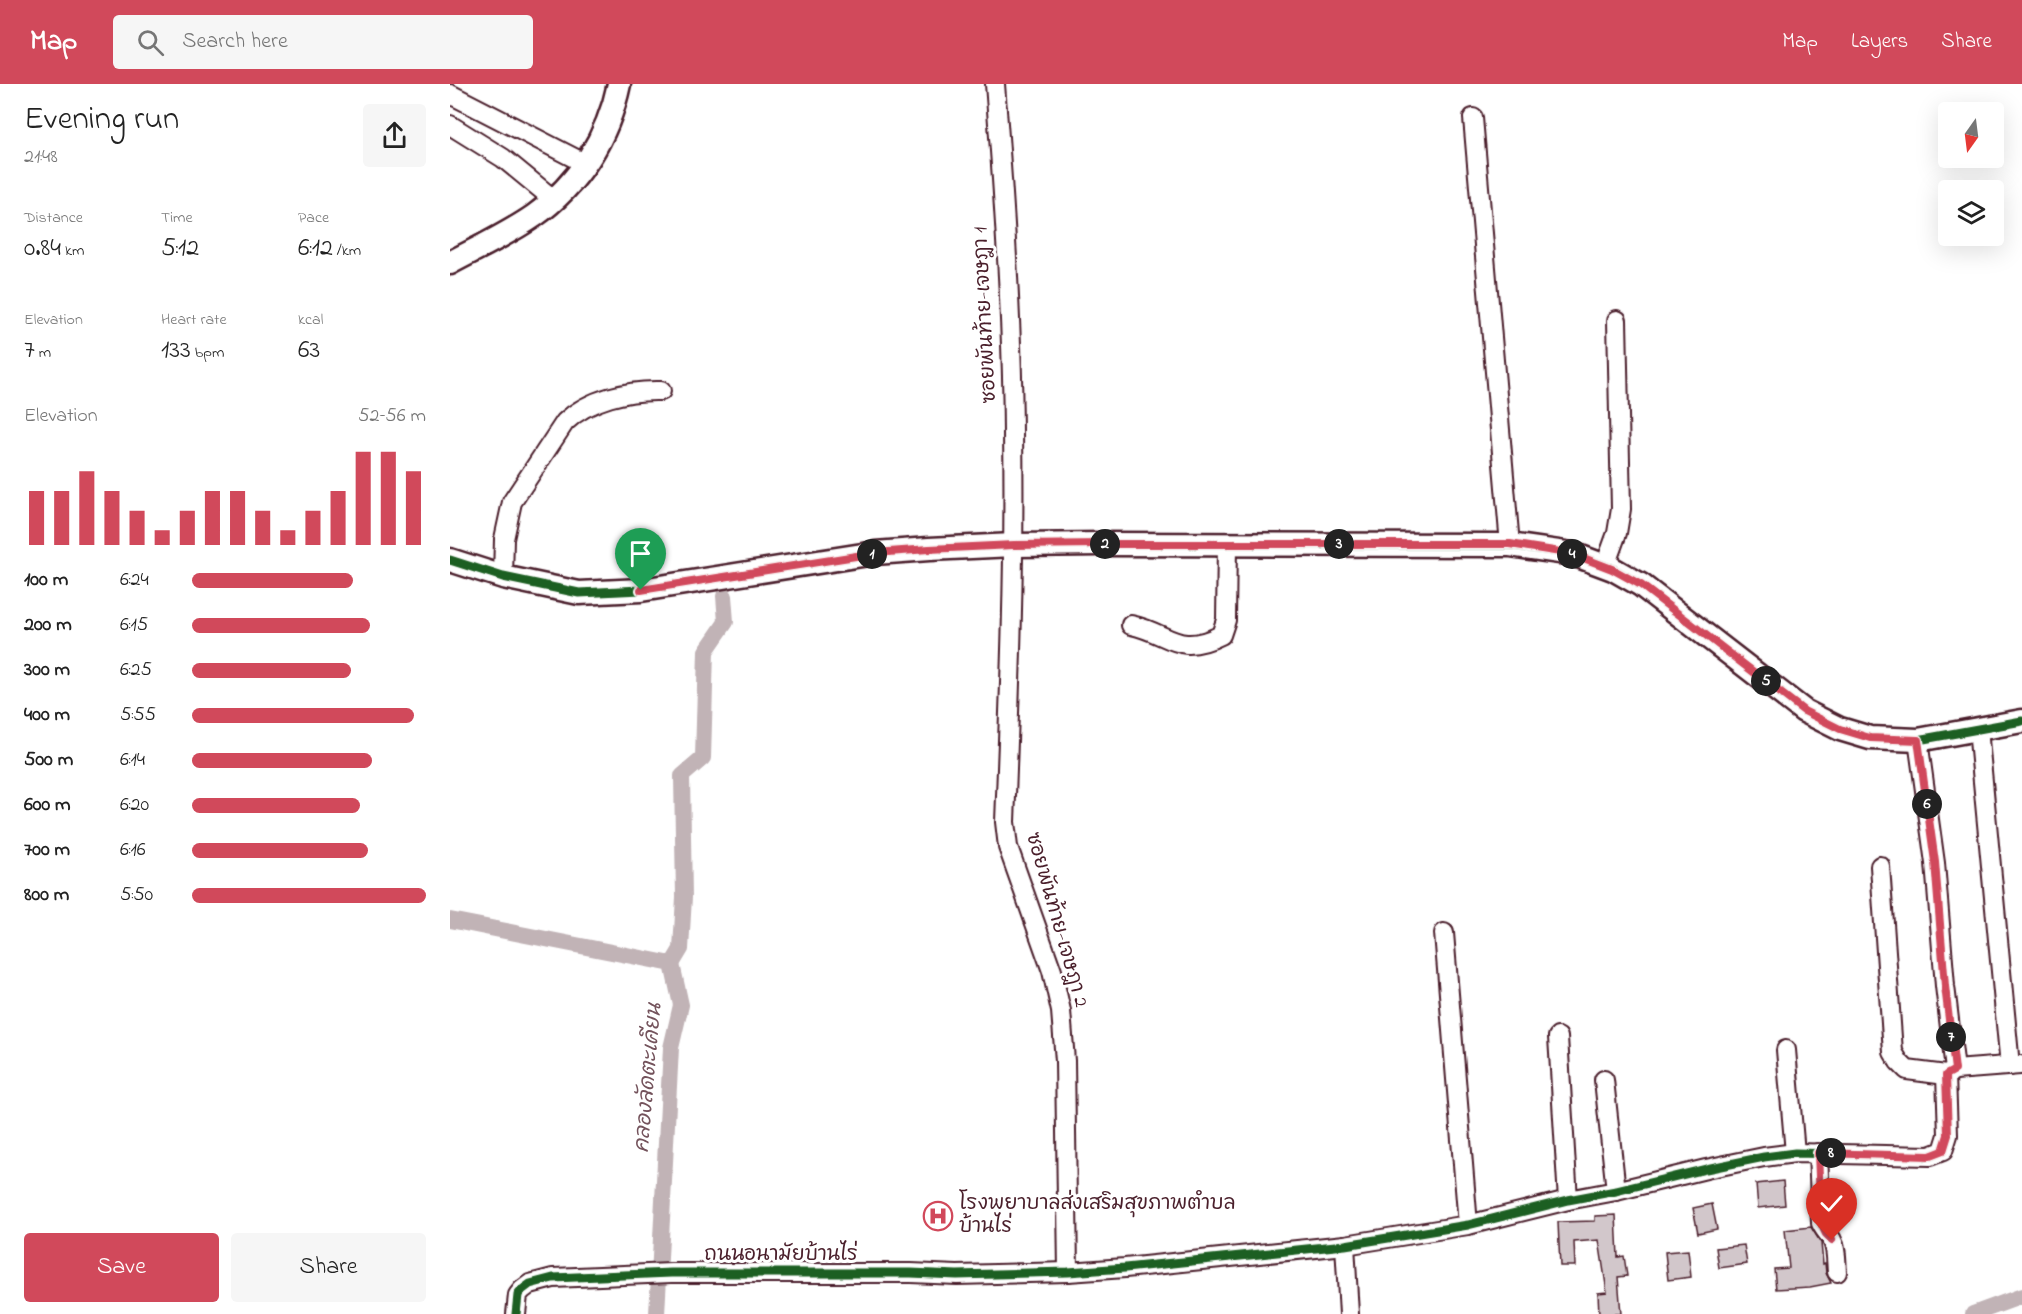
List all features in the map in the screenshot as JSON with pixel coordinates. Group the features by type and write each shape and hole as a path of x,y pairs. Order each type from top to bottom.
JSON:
{"street":[{"path":"450,263 534,216 565,190 599,143 609,122 619,84"},
{"name":"ซอยพันท้าย-เจษฎา 1","path":"995,84 1002,169 1012,386 1014,545"},
{"path":"450,94 586,164"},
{"path":"1473,118 1510,544"},
{"path":"450,125 502,158 554,199"},
{"path":"1605,566 1617,532 1621,509 1617,320"},
{"path":"503,578 504,539 512,502 565,422 574,413 614,396 639,390 661,391"},
{"path":"1131,625 1151,630 1170,641 1183,644 1195,644 1221,635 1226,620 1227,544"},
{"path":"450,560 503,578 579,593 641,590 875,553 1014,545 1510,544 1573,554 1605,566 1641,585 1804,711 1840,729 1870,738 1918,740 2022,722"},
{"name":"ซอยพันท้าย-เจษฎา 2","path":"1014,545 1005,822 1008,846 1052,971 1061,1011 1065,1061 1068,1272"},
{"path":"1880,866 1893,1052 1899,1062 1907,1070 1950,1072 2016,1065 1978,729"},
{"path":"1918,740 1935,862 1950,1072"},
{"path":"1444,933 1468,1225"},
{"path":"1558,1036 1568,1200"},
{"path":"1786,1050 1795,1153"},
{"name":"ถนนอนามัยบ้านไร่","path":"516,1314 518,1295 530,1284 553,1278 671,1273 957,1275 1068,1272 1172,1263 1345,1245 1468,1225 1706,1169 1795,1153 1930,1156 1943,1151 1948,1135 1950,1072"},
{"path":"1604,1080 1616,1191"},
{"path":"1818,1153 1821,1223 1832,1240 1836,1253 1837,1272"},
{"path":"1345,1245 1349,1314"}],"building":[{"path":"1783,1181 1785,1205 1758,1208 1756,1184"},
{"path":"1712,1204 1717,1229 1698,1233 1693,1208"},
{"path":"1616,1215 1618,1257 1624,1256 1627,1276 1618,1277 1621,1314 1599,1314 1598,1293 1607,1292 1599,1240 1574,1242 1575,1266 1560,1266 1558,1222 1595,1221 1595,1216"},
{"path":"1811,1227 1821,1243 1823,1264 1825,1263 1826,1273 1831,1283 1776,1289 1774,1269 1789,1268 1785,1230"},
{"path":"1744,1245 1747,1264 1719,1268 1716,1248"},
{"path":"1688,1250 1691,1277 1668,1280 1665,1252"}],"waterway":[{"path":"672,964 681,949 684,897 682,776 703,758 706,651 726,622 724,596"},
{"name":"คลองลัดตะเคียน","path":"450,920 672,964 681,1005 671,1048 657,1314"},
{"path":"1973,1314 2022,1296"}],"cycle path":[{"path":"450,560 503,577 579,593 641,590 875,553 929,549 1102,544 1510,545 1573,554 1613,569 1641,585 1804,711 1840,729 1870,738 1918,740 2022,721"},
{"path":"516,1314 518,1295 522,1290 530,1284 553,1278 671,1273 957,1275 1125,1268 1345,1245 1468,1225 1568,1200 1764,1157 1795,1153 1930,1156 1943,1151 1948,1135 1946,1075"}],"place":[{"name":"โรงพยาบาลส่งเสริมสุขภาพตำบล บ้านไร่","path":"938,1216"}],"route":[{"path":"641,590 875,553 1014,545 1510,544 1573,554 1612,569 1641,585 1804,711 1840,729 1870,738 1918,740 1935,862 1945,986 1955,1070 1946,1075 1948,1135 1943,1151 1930,1156 1818,1153 1821,1223 1832,1240"}]}
